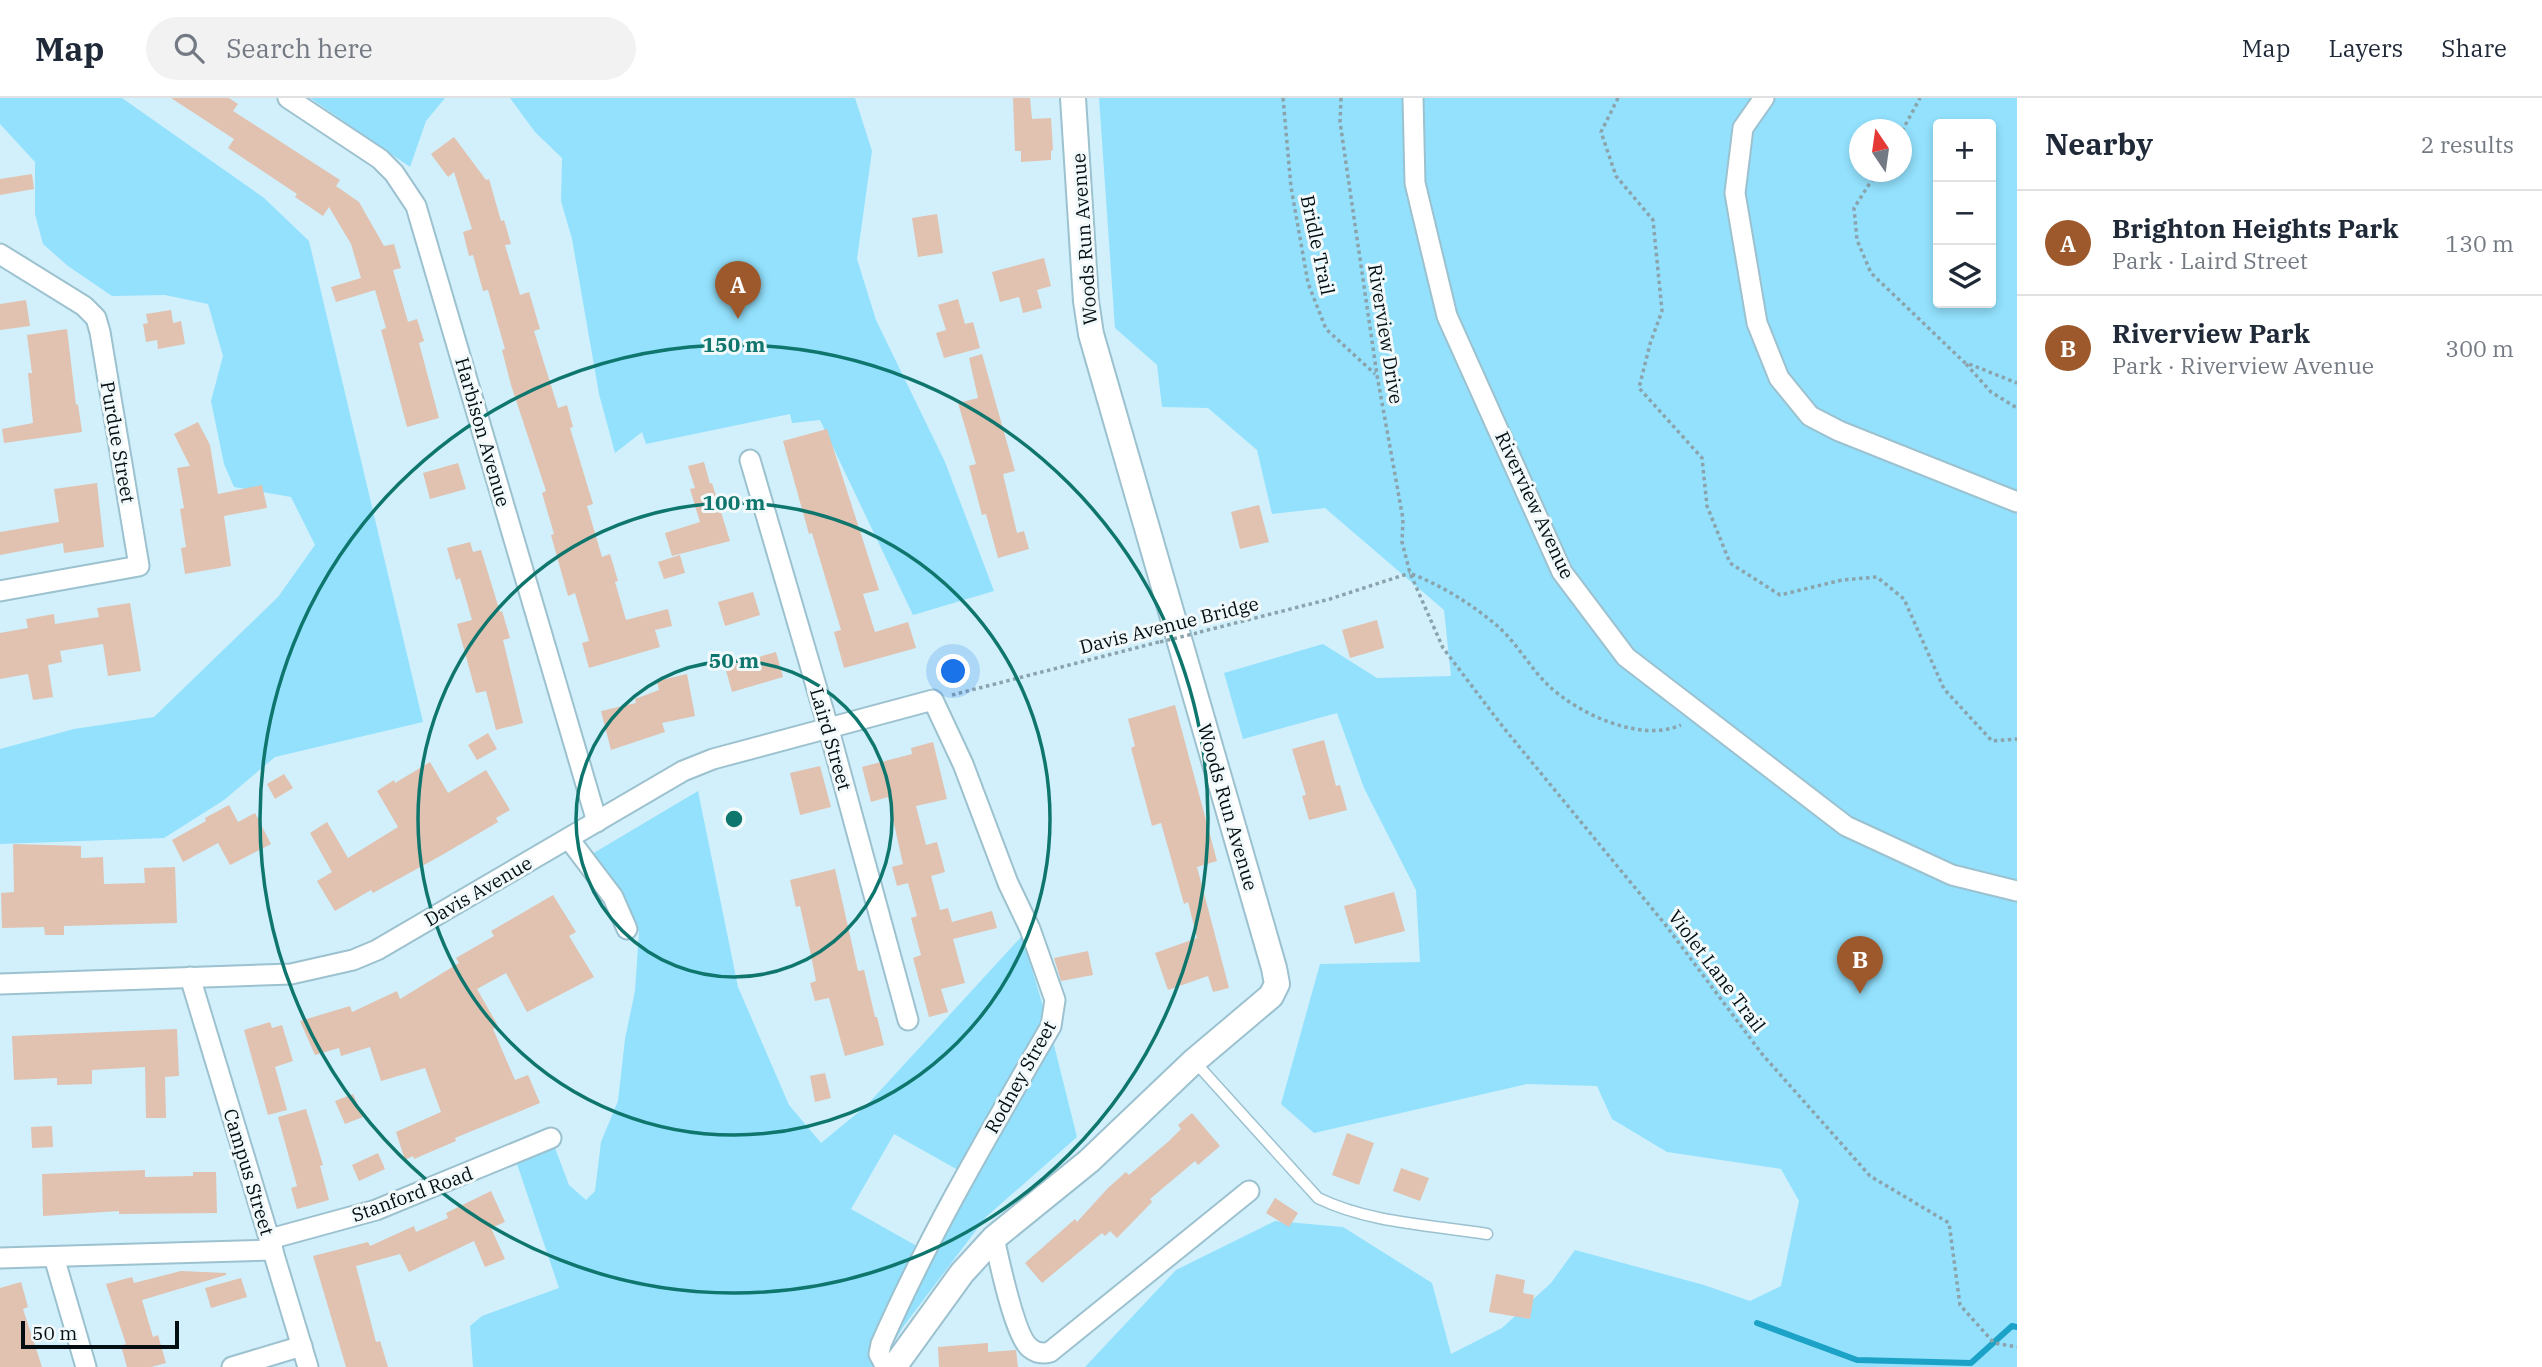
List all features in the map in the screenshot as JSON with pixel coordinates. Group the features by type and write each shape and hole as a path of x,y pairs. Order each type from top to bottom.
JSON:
{"street":[{"name":"Harbison Avenue","path":"288,98 380,159 394,173 416,206 597,822"},
{"name":"Woods Run Avenue","path":"894,1367 962,1273 994,1238 1089,1161 1194,1061 1271,996 1277,984 1275,968 1091,334 1073,98"},
{"name":"Riverview Avenue","path":"1413,98 1415,183 1447,316 1562,572 1626,657 1846,826 1952,875 2017,891"},
{"path":"1764,98 1743,128 1735,192 1758,323 1779,378 1810,416 1839,431 2017,502"},
{"name":"Purdue Street","path":"0,254 84,306 96,318 139,566 0,591"},
{"name":"Laird Street","path":"750,460 829,730 908,1020"},
{"name":"Davis Avenue","path":"0,984 291,974 354,960 377,950 693,767 713,759 933,700"},
{"name":"Rodney Street","path":"886,1367 879,1354 881,1344 909,1280 1051,1026 1055,1009 1055,1000 1030,929 1009,883 963,764 933,700"},
{"path":"569,839 613,897 627,929"},
{"name":"Campus Street","path":"190,978 308,1367"},
{"name":"Stanford Road","path":"0,1258 271,1245 376,1210 551,1139"},
{"path":"994,1238 1017,1328 1028,1347 1042,1354 1050,1352 1250,1191"},
{"path":"54,1257 86,1367"},
{"path":"232,1367 302,1346"}],"lane":[{"path":"1194,1061 1318,1198 1339,1208 1366,1215 1487,1234"}],"path":[{"name":"Bridle Trail","path":"1283,98 1292,187 1308,283 1326,330 1377,375"},
{"name":"Riverview Drive","path":"1340,98 1340,122 1377,375 1403,519 1402,542 1410,573"},
{"path":"1618,98 1601,132 1616,176 1653,220 1662,311 1639,388 1702,458 1707,506 1730,564 1780,594 1842,580 1877,577 1904,599 1944,689 1992,741 2017,739"},
{"path":"1909,119 1920,98"},
{"path":"1871,182 1854,208 1857,240 1871,273 1964,362 1991,392 2017,408"},
{"path":"1964,362 2017,383"},
{"path":"1410,573 1442,586 1496,625 1549,686 1592,716 1637,730 1659,732 1701,716"},
{"name":"Davis Avenue Bridge","path":"933,700 1330,599 1410,573"},
{"name":"Violet Lane Trail","path":"1410,573 1443,648 1503,727 1664,923 1762,1054 1870,1176 1949,1223 1960,1305 1994,1343 2017,1347"}],"shaded area":[{"path":"0,98 122,98 264,198 309,241 423,722 275,757 224,800 164,838 0,844 0,749 74,729 154,717 278,597 315,545 291,497 234,487 224,464 211,401 223,356 208,304 165,295 112,296 68,266 43,244 35,214 35,162 0,124"},
{"path":"310,98 445,98 426,121 410,167"},
{"path":"510,98 855,98 872,151 857,259 876,320 945,462 994,591 913,615 820,420 792,423 790,414 646,444 642,432 615,453 599,394 572,239 561,201 562,158 535,132"},
{"path":"1099,98 2017,98 2017,1367 1085,1367 1176,1270 1275,1221 1343,1227 1432,1283 1451,1354 1502,1328 1551,1283 1575,1250 1704,1285 1750,1301 1781,1286 1799,1201 1781,1169 1667,1152 1612,1119 1597,1086 1527,1084 1314,1133 1281,1104 1320,964 1420,962 1416,890 1364,788 1337,713 1243,739 1224,673 1323,644 1377,678 1451,676 1444,610 1325,508 1272,514 1257,450 1208,408 1162,407 1157,365 1115,328"},
{"path":"698,791 738,987 789,1105 821,1143 866,1106 1022,936 1051,1033 1077,1137 986,1217 903,1327 879,1367 473,1367 470,1326 482,1316 559,1288 517,1164 555,1148 569,1185 586,1200 595,1191 601,1142 618,1101 625,1039 635,991 639,932 615,884 592,854","holes":["894,1134 965,1174 924,1250 851,1209"]}],"building":[{"path":"171,98 229,98 238,104 233,111 340,180 336,186 359,202 384,246 394,244 401,268 393,270 408,322 417,319 424,341 419,343 439,418 407,427 381,330 386,328 375,290 336,302 331,287 361,278 351,244 329,207 323,216 295,197 297,194 228,148 234,139"},
{"path":"1013,98 1030,98 1032,119 1051,118 1051,160 1021,162 1021,151 1015,151"},
{"path":"454,137 486,180 489,179 501,221 504,220 511,244 505,245 520,295 529,292 540,329 534,331 558,408 567,405 573,427 570,428 593,504 587,506 602,557 610,554 626,620 668,609 672,626 655,630 660,647 589,668 582,643 589,641 575,593 568,596 542,493 546,491 511,385 502,350 505,349 488,290 483,291 473,255 469,256 463,232 472,229 454,172 448,177 431,154"},
{"path":"32,174 34,189 0,195 0,179"},
{"path":"937,214 943,253 918,257 912,218"},
{"path":"1044,258 1051,286 1037,290 1042,308 1023,313 1019,297 1000,302 992,272"},
{"path":"958,299 965,324 973,322 980,348 944,358 936,333 946,330 938,305"},
{"path":"26,300 30,326 0,330 0,304"},
{"path":"171,310 173,323 181,321 185,344 158,349 157,340 146,342 143,324 148,323 146,314"},
{"path":"67,329 82,432 4,443 2,429 33,423 28,373 32,373 27,335"},
{"path":"982,354 1015,471 1003,474 1017,533 1024,531 1029,549 998,558 986,514 982,515 969,466 976,464 958,403 978,398 969,358"},
{"path":"198,422 210,445 218,494 262,485 267,508 224,516 231,566 185,574 181,548 186,547 180,509 184,508 177,468 190,466 174,434"},
{"path":"827,429 879,590 863,594 875,632 908,622 916,648 844,668 834,632 841,630 812,533 809,534 783,441"},
{"path":"704,462 730,541 672,556 665,533 700,522 690,489 695,488 688,466"},
{"path":"458,463 466,489 430,499 423,473"},
{"path":"97,483 104,547 64,553 63,543 0,555 0,532 59,522 54,489"},
{"path":"1259,505 1269,542 1240,549 1231,512"},
{"path":"470,542 473,552 481,550 510,638 503,640 523,723 496,730 486,691 476,693 457,624 472,620 460,578 456,580 447,548"},
{"path":"680,555 685,573 664,579 658,562"},
{"path":"753,592 760,615 725,626 718,602"},
{"path":"130,603 141,671 108,676 103,644 60,651 62,662 48,665 53,697 33,700 28,674 0,679 0,633 28,628 26,619 54,614 55,624 99,617 97,608"},
{"path":"1377,620 1384,648 1350,658 1342,630"},
{"path":"776,652 783,677 732,692 725,667"},
{"path":"687,674 695,716 662,723 665,732 611,750 601,711 636,703 635,699 659,690 657,681"},
{"path":"1175,705 1217,861 1197,867 1229,988 1213,992 1208,976 1168,990 1155,953 1197,938 1188,902 1184,904 1161,823 1152,826 1131,748 1135,746 1128,719"},
{"path":"488,733 497,749 477,760 468,745"},
{"path":"1324,740 1336,786 1340,785 1347,810 1309,820 1302,796 1306,795 1292,749"},
{"path":"933,742 947,799 916,806 926,845 937,842 945,872 931,876 940,910 948,908 952,922 992,911 997,928 953,939 965,983 941,989 948,1012 929,1017 913,958 921,955 911,918 917,916 908,883 897,886 892,867 903,864 888,797 871,802 862,767 912,754 911,748"},
{"path":"430,762 448,793 486,770 510,810 496,818 498,822 442,855 335,911 317,881 332,872 310,833 327,822 348,858 398,827 377,791"},
{"path":"820,766 831,807 800,815 790,773"},
{"path":"284,774 293,788 275,799 267,784"},
{"path":"229,805 238,822 255,813 271,844 230,865 218,843 183,862 172,840"},
{"path":"13,844 81,846 81,858 103,857 104,884 145,883 144,868 175,867 177,923 64,926 64,935 45,935 44,927 2,928 1,893 14,892"},
{"path":"835,869 858,971 864,970 884,1045 845,1056 829,998 815,1001 810,983 816,981 811,955 800,906 796,907 790,880"},
{"path":"1394,892 1405,931 1355,944 1344,906"},
{"path":"553,895 576,932 569,936 594,977 527,1012 506,973 477,989 498,1026 493,1029 515,1080 528,1075 540,1103 455,1138 456,1141 414,1159 413,1156 405,1160 396,1132 441,1112 425,1068 381,1081 370,1047 341,1056 339,1048 315,1055 300,1021 350,1006 352,1012 397,991 400,999 459,963 456,958 494,936 491,931"},
{"path":"1088,951 1093,975 1061,981 1054,958"},
{"path":"270,1022 272,1028 282,1025 293,1061 275,1067 287,1110 268,1115 244,1030"},
{"path":"177,1029 179,1076 165,1077 166,1118 146,1118 145,1067 92,1070 92,1084 57,1085 57,1078 14,1080 12,1036"},
{"path":"825,1073 831,1098 815,1102 810,1076"},
{"path":"353,1094 363,1117 345,1124 335,1101"},
{"path":"306,1109 323,1165 320,1166 329,1200 297,1209 291,1188 297,1186 278,1117"},
{"path":"1192,1113 1220,1146 1198,1165 1195,1161 1150,1199 1152,1202 1117,1238 1110,1231 1105,1236 1102,1233 1042,1283 1025,1263 1075,1219 1077,1222 1126,1172 1129,1175 1169,1141 1181,1129 1178,1125"},
{"path":"52,1126 53,1147 32,1148 31,1127"},
{"path":"1347,1133 1374,1143 1359,1185 1332,1175"},
{"path":"378,1153 385,1169 359,1181 352,1165"},
{"path":"1401,1168 1429,1178 1420,1201 1393,1191"},
{"path":"145,1170 145,1177 193,1176 193,1172 216,1172 217,1213 119,1214 119,1211 43,1216 42,1174"},
{"path":"491,1191 505,1222 491,1228 505,1259 485,1267 474,1241 409,1272 400,1254 356,1266 376,1342 380,1341 388,1367 346,1367 313,1256 368,1242 370,1246 414,1226 416,1232 448,1218 446,1213"},
{"path":"1275,1198 1298,1213 1289,1227 1266,1213"},
{"path":"181,1271 226,1275 142,1300 153,1337 158,1335 166,1363 151,1367 127,1367 121,1346 126,1344 106,1284 132,1277 134,1283"},
{"path":"1496,1274 1525,1280 1523,1293 1534,1295 1530,1319 1489,1312"},
{"path":"241,1278 247,1297 211,1308 205,1288"},
{"path":"21,1282 28,1307 23,1309 42,1367 0,1367 0,1288"},
{"path":"988,1343 988,1352 1016,1350 1018,1367 939,1367 938,1347"}],"waterway":[{"path":"1757,1323 1857,1360 1971,1363 2012,1326 2017,1327"}],"place":[{"name":"Brighton Heights Park","path":"738,319"},
{"name":"Riverview Park","path":"1860,994"}]}
